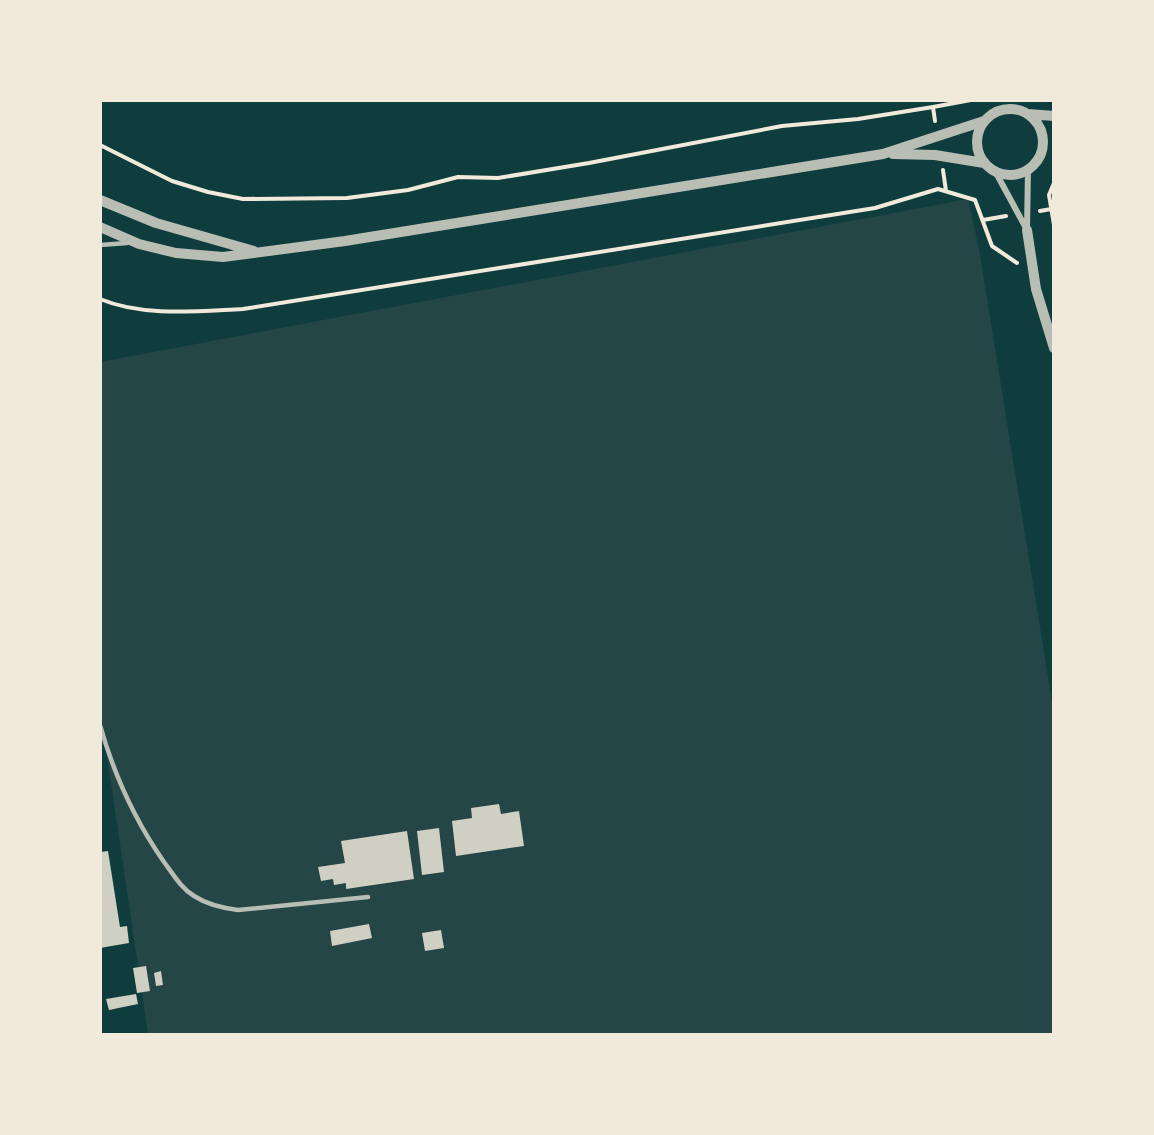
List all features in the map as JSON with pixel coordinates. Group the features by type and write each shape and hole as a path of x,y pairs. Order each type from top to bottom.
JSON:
{"street":[{"path":"100,227 136,244 201,257 260,252 883,154 984,121 994,113 1005,109 1053,117"},
{"path":"1028,114 1042,133 1040,156"},
{"path":"984,121 977,142 984,163"},
{"path":"883,154 935,155 984,163 995,171 1006,174 1028,169 1040,156 1053,152"},
{"path":"1028,169 1027,230 1034,276 1053,348"},
{"path":"995,171 1027,230"},
{"path":"100,200 156,223 260,252"}],"lane":[{"path":"100,245 136,244"},
{"path":"100,725 114,770 140,827 181,885 193,895 222,908 238,910 368,897"}],"path":[{"path":"100,145 172,181 208,192 265,200 347,198 408,190 458,177 498,178 782,126 858,119 971,100"},
{"path":"933,107 936,122"},
{"path":"943,174 946,190"},
{"path":"1053,183 1048,209 1053,225"},
{"path":"100,299 127,307 153,310 243,309 875,208 938,189 975,200 992,246 1034,276"},
{"path":"983,220 993,218"}],"shaded area":[{"path":"968,199 979,249 1053,708 1053,1034 148,1034 100,708 100,362"}],"building":[{"path":"499,804 501,814 519,811 524,846 456,856 452,821 472,818 471,808"},
{"path":"439,828 444,872 422,875 417,831"},
{"path":"407,831 414,879 346,889 346,883 334,885 333,879 321,881 318,867 345,863 341,841"},
{"path":"108,851 120,927 127,926 129,943 100,948 100,852"},
{"path":"369,924 372,938 332,946 330,931"},
{"path":"441,930 444,948 425,951 422,933"},
{"path":"146,966 150,991 137,993 133,968"},
{"path":"161,971 163,985 156,986 154,973"},
{"path":"136,994 138,1004 109,1010 106,999"}]}
